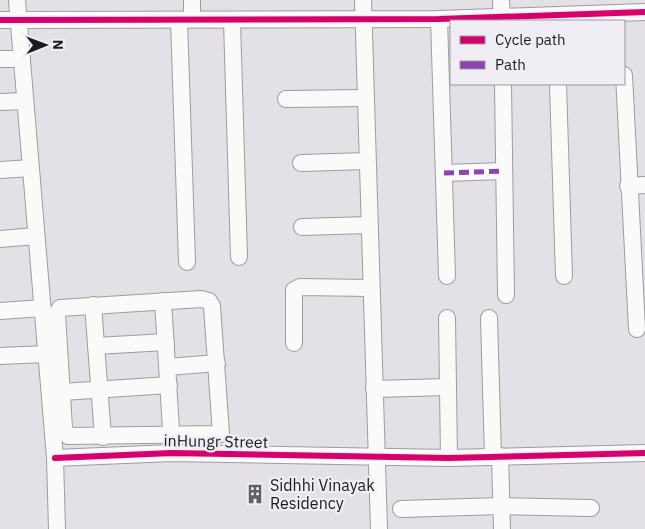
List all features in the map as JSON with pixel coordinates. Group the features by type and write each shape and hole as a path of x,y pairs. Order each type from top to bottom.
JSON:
{"street":[{"path":"17,0 55,458 57,529"},
{"path":"187,262 186,20 192,0"},
{"path":"363,0 379,529"},
{"path":"501,0 502,20"},
{"path":"0,20 502,20 621,16 645,12"},
{"path":"439,19 447,276"},
{"path":"232,21 239,257"},
{"path":"0,59 22,59"},
{"path":"503,85 506,295"},
{"path":"558,85 564,276"},
{"path":"624,85 628,186 638,329"},
{"path":"286,99 366,98"},
{"path":"0,102 25,101"},
{"path":"301,163 367,161"},
{"path":"0,170 31,168"},
{"path":"444,173 504,171"},
{"path":"628,186 645,185"},
{"path":"302,227 370,225"},
{"path":"0,239 36,236"},
{"path":"294,343 294,290 300,287 371,288"},
{"path":"201,299 209,301 212,306 222,434 68,436 64,428 58,311 64,307 93,305 201,299"},
{"path":"163,301 172,453"},
{"path":"93,305 102,437"},
{"path":"0,311 43,308"},
{"path":"447,318 449,458"},
{"path":"489,318 496,457 502,529"},
{"path":"96,346 166,342"},
{"path":"0,356 46,354"},
{"path":"168,367 217,363"},
{"path":"62,392 169,385"},
{"path":"374,390 448,387"},
{"name":"inHungr Street","path":"55,458 172,453 449,458 645,453"},
{"path":"402,510 501,506 591,508"}],"marked path":[{"path":"444,173 504,171"}],"cycle path":[{"path":"0,20 439,19 645,12"},
{"path":"55,458 172,453 449,458 645,453"}],"place":[{"name":"Sidhhi Vinayak Residency","path":"255,494"}]}
